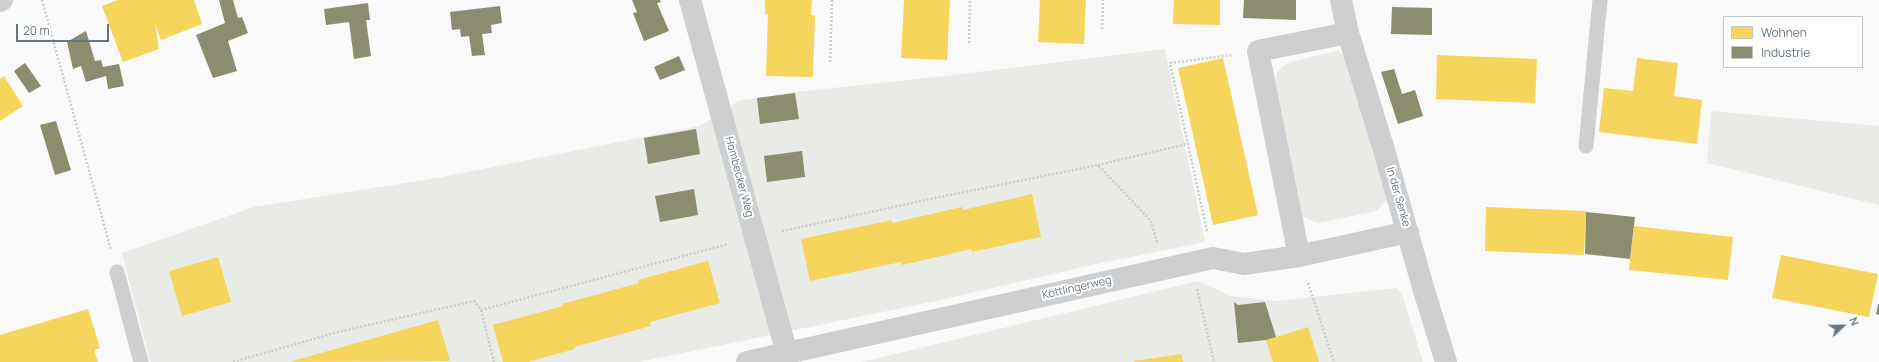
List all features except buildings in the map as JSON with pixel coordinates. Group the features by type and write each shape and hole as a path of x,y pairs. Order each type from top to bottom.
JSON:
{"street":[{"name":"Hombecker Weg","path":"690,0 787,354"},
{"name":"In der Senke","path":"1341,0 1348,33 1446,362"},
{"path":"1299,256 1258,51 1348,33"},
{"name":"Köttlingerweg","path":"747,362 1191,262 1213,258 1244,264 1299,256 1408,232"}],"lane":[{"path":"1586,146 1600,0"},
{"path":"117,272 141,362"}],"path":[{"path":"42,0 117,272"},
{"path":"830,62 832,0"},
{"path":"969,43 970,0"},
{"path":"1102,29 1103,0"},
{"path":"1213,258 1170,62 1258,51"},
{"path":"481,310 755,237 940,196 1098,165 1187,144"},
{"path":"1098,165 1151,221 1165,268"},
{"path":"1299,256 1334,362"},
{"path":"1191,262 1214,362"},
{"path":"233,362 338,332 474,301 481,310 494,362"}],"shaded area":[{"path":"1165,49 1205,242 1096,264 941,300 639,362 150,362 122,253 254,207 437,178 700,126 738,101 796,92 945,76"},
{"path":"1337,51 1350,59 1387,200 1377,211 1318,223 1301,216 1273,89 1278,70 1290,62"},
{"path":"1711,111 1879,126 1879,205 1707,163"},
{"path":"1198,281 1231,296 1277,301 1396,288 1402,294 1423,362 862,362"}]}
